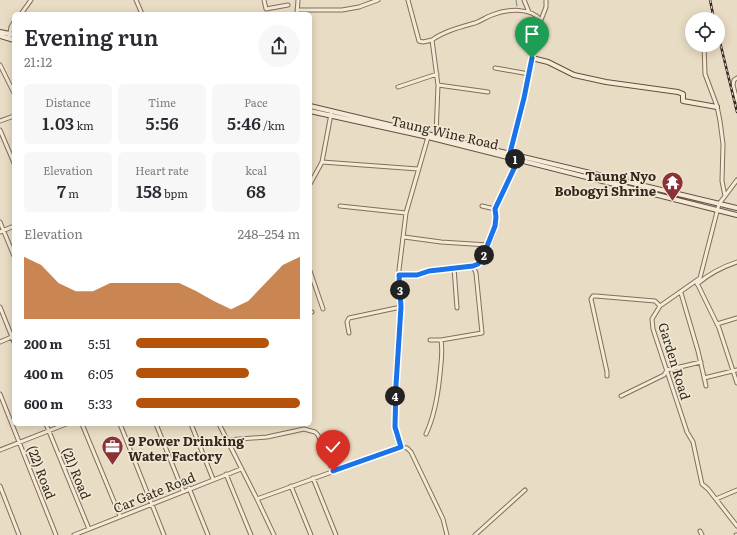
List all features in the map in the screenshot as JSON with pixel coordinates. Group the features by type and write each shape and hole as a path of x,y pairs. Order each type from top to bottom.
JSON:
{"main road":[{"path":"0,32 11,36"},
{"path":"0,36 11,36"},
{"path":"532,58 548,62 574,75 606,82 678,92 683,94 683,101 717,107"},
{"name":"Taung Wine Road","path":"312,106 510,155 518,160 559,171 737,214"},
{"name":"Taung Wine Road","path":"312,112 510,155 737,208"}],"street":[{"path":"22,12 31,0"},
{"path":"136,0 141,12"},
{"path":"264,0 266,10 288,5"},
{"path":"298,0 297,12 307,9 342,10 359,7 378,0"},
{"path":"408,0 420,41 423,42 432,40 444,33 477,22 491,15 513,11 528,12 535,14 541,20"},
{"path":"524,0 528,12"},
{"path":"510,155 529,74 538,25 546,7 546,0"},
{"path":"432,40 438,86 436,136"},
{"path":"704,52 705,74 717,107 723,144 722,181 725,196"},
{"path":"0,65 12,89"},
{"path":"495,68 529,74"},
{"path":"398,87 437,74"},
{"path":"737,78 734,80 733,85 737,101"},
{"path":"438,86 488,92"},
{"path":"312,179 322,162 330,116 333,111"},
{"path":"0,121 12,117"},
{"path":"0,130 12,158"},
{"path":"401,447 395,427 401,307 399,275 401,250 404,237 406,213 428,137"},
{"path":"399,275 417,275 429,271 473,266 482,259 495,226 495,209 518,160"},
{"path":"322,162 418,170"},
{"path":"719,204 737,180"},
{"name":"Garden Road","path":"719,204 700,278 697,283 660,306 652,319 653,329 687,432 693,442 702,484 737,526"},
{"path":"340,206 406,213"},
{"path":"482,206 495,209"},
{"path":"0,222 2,231 12,252"},
{"path":"2,231 12,227"},
{"path":"404,237 441,242 488,245"},
{"path":"737,262 721,268 697,283 717,324 735,370 737,383"},
{"path":"430,340 441,340 482,333 476,273 473,266"},
{"path":"454,268 457,308"},
{"path":"312,277 323,310"},
{"path":"681,293 701,362 706,386"},
{"path":"607,376 591,299 593,296 655,301 660,306"},
{"path":"0,307 12,335"},
{"path":"349,333 347,322 349,318 401,307"},
{"path":"717,324 737,318"},
{"path":"0,342 12,337"},
{"path":"426,434 433,417 438,393 442,355 441,340"},
{"path":"621,396 664,375 667,370 701,362"},
{"path":"704,378 735,370"},
{"name":"(22) Road","path":"0,394 12,423"},
{"name":"(22) Road","path":"13,426 56,535"},
{"name":"(21) Road","path":"47,426 89,529"},
{"path":"0,450 60,426"},
{"path":"83,426 120,516"},
{"path":"121,426 164,535"},
{"path":"157,426 183,491"},
{"path":"192,426 213,479"},
{"path":"220,426 274,535"},
{"path":"227,440 267,437 304,429 315,432 333,471"},
{"path":"257,499 401,447 407,448 415,459 444,519 447,535"},
{"name":"Car Gate Road","path":"74,535 189,488 241,469"},
{"path":"226,474 251,535"},
{"path":"313,478 336,535"},
{"path":"291,486 311,535"},
{"path":"0,487 19,535"},
{"path":"189,488 208,535"},
{"path":"475,535 525,490"},
{"path":"716,499 737,490"},
{"path":"700,531 702,535"}],"waterway":[{"path":"516,0 517,6"}],"railway":[{"path":"710,0 713,12"},
{"path":"722,52 737,112"}],"place":[{"name":"Taung Nyo Bobogyi Shrine","path":"672,202"},
{"name":"9 Power Drinking Water Factory","path":"112,466"}],"route":[{"path":"333,471 401,447 395,427 401,307 399,275 417,275 429,271 473,266 478,264 482,259 495,226 495,209 518,160 510,158 510,153 524,98 532,58"}]}
